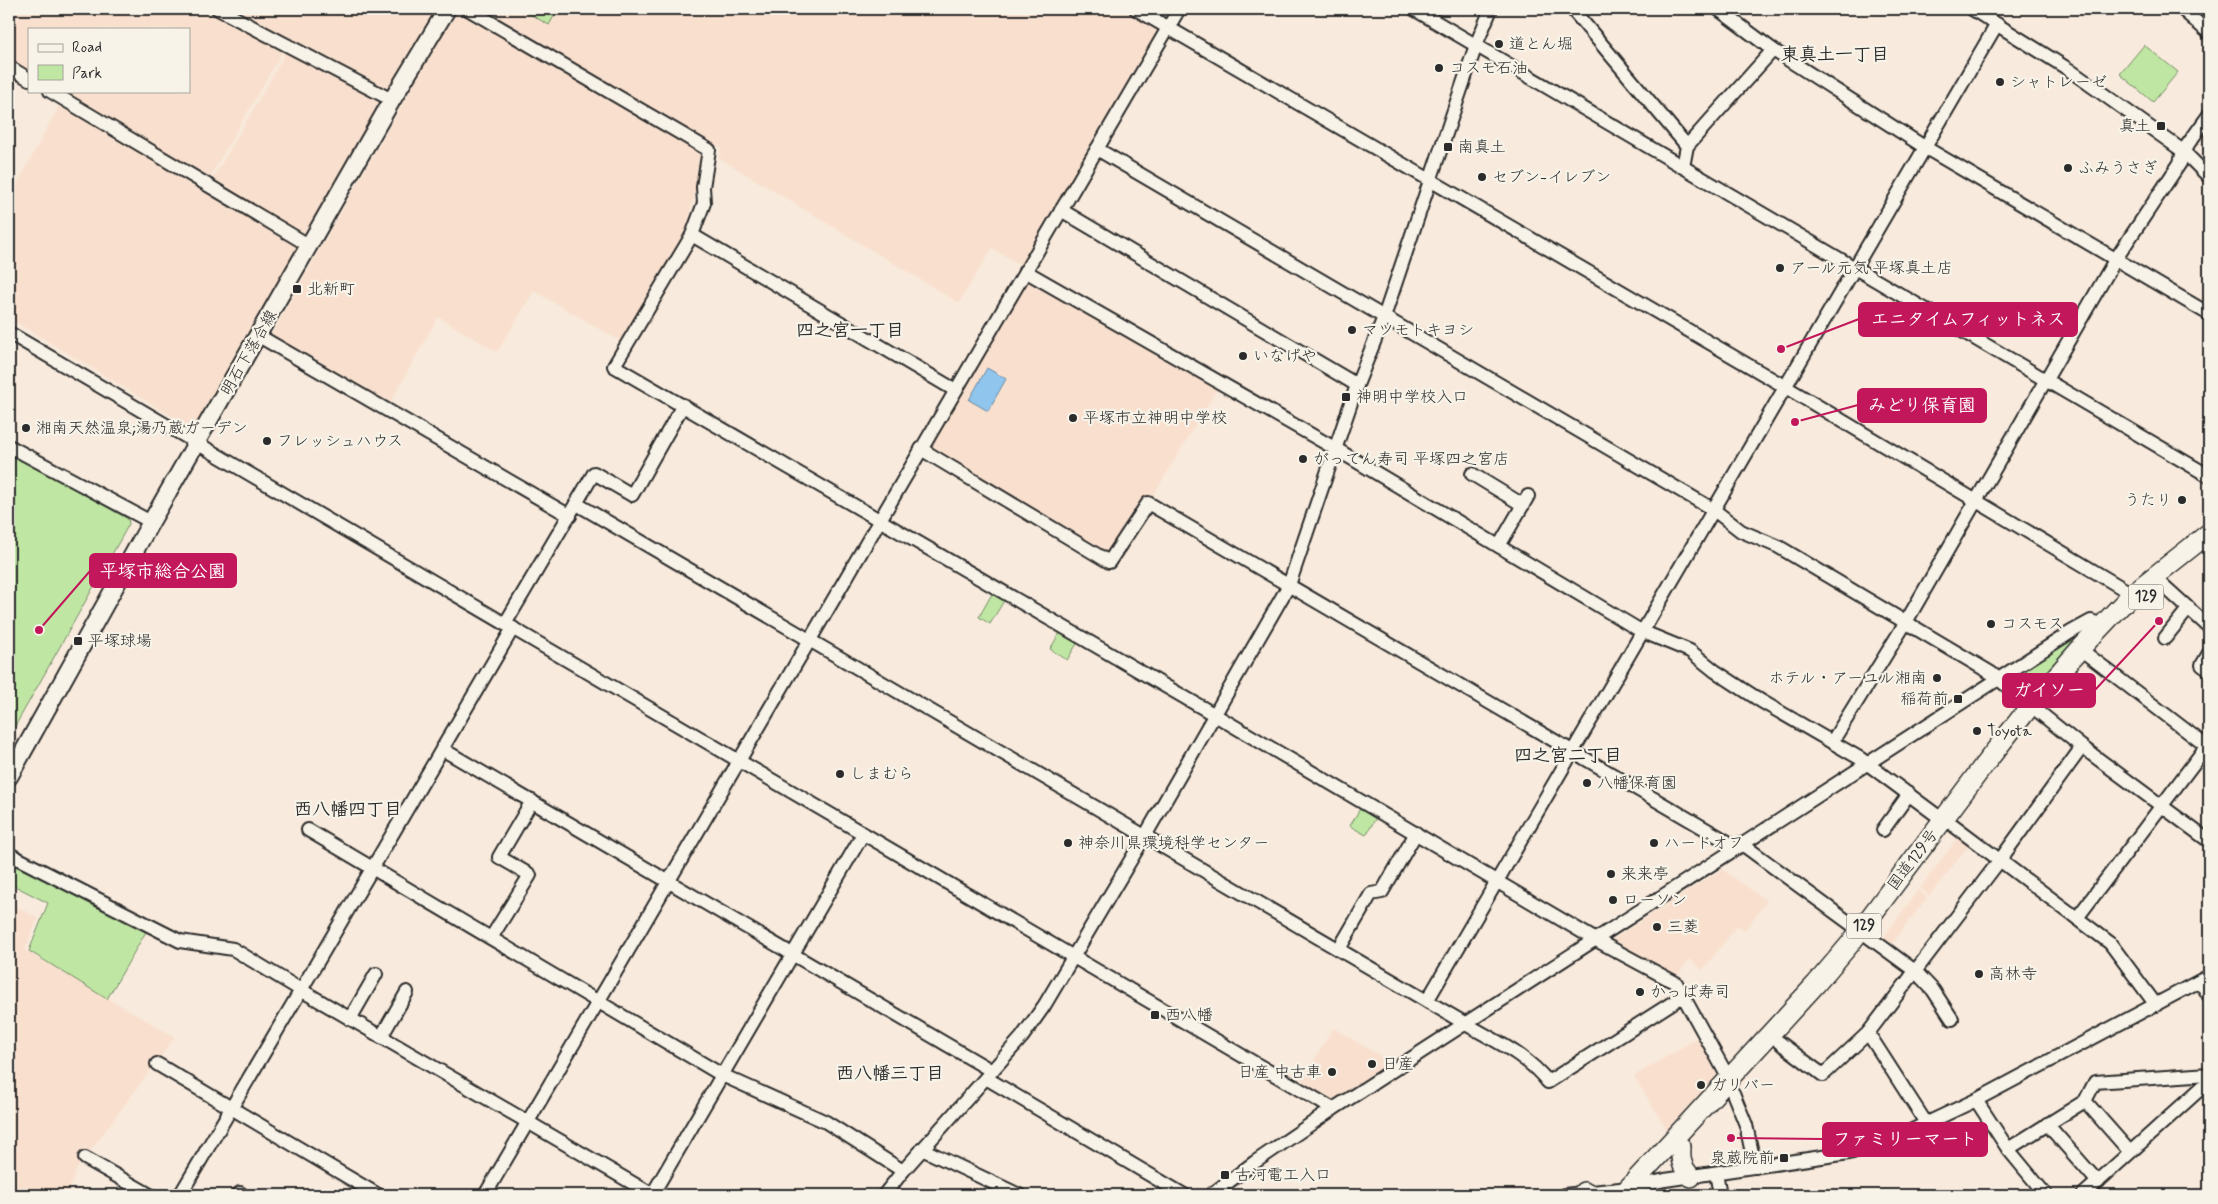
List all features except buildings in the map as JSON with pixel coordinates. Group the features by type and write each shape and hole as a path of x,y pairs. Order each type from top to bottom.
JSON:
{"highway":[{"name":"国道129号","path":"2084,652 2113,629 2157,580 2209,533"},
{"name":"国道129号","path":"1634,1191 1730,1086 1779,1042 1831,984 1865,934 1948,822 2035,708 2084,652 2102,625 2132,594 2157,580 2209,545"},
{"name":"国道129号","path":"1634,1191 1681,1147 1816,984 1865,934"},
{"path":"1681,1147 1680,1160 1683,1169 1690,1177"}],"main road":[{"name":"明石下落合線","path":"9,777 151,522 259,336 392,100 447,9"}],"street":[{"path":"218,9 392,100"},
{"path":"468,9 709,150 703,186 704,203 692,235 614,366 880,519 1596,940 1676,983 1730,1086 1746,1125 1755,1167"},
{"path":"1136,9 1784,386 2132,594"},
{"path":"485,1195 1179,9"},
{"path":"1414,9 2209,476"},
{"path":"884,1195 1022,1037 1073,958 1289,585 1357,385 1384,316 1476,45 1491,9"},
{"path":"1572,9 1687,146"},
{"path":"1718,9 1773,50 1926,148 2209,314"},
{"path":"1972,9 2068,69 2183,151 2209,176"},
{"path":"2182,9 2209,33"},
{"path":"1427,1001 1641,631 1714,510 1784,386 1926,148 1997,24"},
{"path":"1683,166 1687,146 1773,50"},
{"path":"9,67 28,77"},
{"path":"52,92 310,246"},
{"path":"1832,742 1906,622 1975,500 2116,260 2180,162 2183,151 2209,115"},
{"path":"1097,148 1714,510 1741,531 1779,547 2000,680 2082,747 2209,841"},
{"path":"1061,210 1357,385"},
{"path":"692,235 955,390"},
{"path":"1025,271 1336,449 1641,631 1690,651 1715,671 1761,702 1867,763 2110,943 2156,1005"},
{"path":"9,332 1333,1109"},
{"path":"259,336 570,516"},
{"path":"180,1195 442,748 594,473 632,495 683,405"},
{"path":"9,446 151,522"},
{"path":"921,449 1109,562 1148,503 1738,847 1914,970 1933,990 1952,1019"},
{"path":"1472,474 1526,500 1499,546"},
{"path":"577,504 1466,1024 1526,1060 1538,1069 1548,1082 1683,996"},
{"path":"2157,580 2209,627"},
{"path":"2165,638 2188,608"},
{"path":"1211,1195 1255,1162 1333,1109 1867,763 2000,680 2083,624 2092,621 2102,625"},
{"path":"2077,918 2161,805 2208,746 2084,652"},
{"path":"2209,654 2202,665 2209,670"},
{"path":"1779,1042 1823,1075 1868,1033 1914,970 2000,860 2082,747"},
{"path":"442,748 792,955 1184,1195"},
{"path":"1883,830 1909,794"},
{"path":"491,938 530,875 499,857 532,801"},
{"path":"308,830 722,1075 826,1122 903,1171"},
{"path":"1339,949 1371,894 1382,892 1416,833"},
{"path":"9,854 180,941 233,949 652,1195 863,834"},
{"path":"350,1018 376,974"},
{"path":"1564,1195 1634,1191 1690,1177 1849,1153 1885,1143 1976,1100 2205,978 2209,996"},
{"path":"381,1037 406,992"},
{"path":"1868,1033 1926,1123"},
{"path":"157,1064 378,1195"},
{"path":"2008,1149 2085,1101 2095,1082 2209,1074"},
{"path":"2083,1195 2209,1081"},
{"path":"1976,1100 2008,1149 2046,1195"},
{"path":"2085,1101 2130,1152"},
{"path":"2048,1124 2098,1182"},
{"path":"922,1150 1018,1195"},
{"path":"86,1158 150,1195"},
{"path":"1716,1173 1720,1195"}],"shaded area":[{"path":"9,9 437,9 393,88 383,90 290,39 208,180 60,92 190,92 190,28 28,28 28,73 9,62"},
{"path":"461,9 704,153 686,231 622,342 534,291 497,352 438,317 390,403 272,338 271,335 420,73 458,10"},
{"path":"478,9 1125,9 1160,29 1021,266 992,248 959,303 719,158 721,148"},
{"path":"288,49 380,99 382,103 306,236 211,182"},
{"path":"61,102 298,244 299,248 198,424 191,428 9,318 9,199"},
{"name":"平塚市立神明中学校","path":"1028,278 1218,388 1151,499 1147,496 1112,554 1108,555 929,448"},
{"path":"1959,836 1970,844 1929,896 1920,888"},
{"path":"1722,869 1767,901 1744,931 1737,926 1703,970 1689,959 1677,976 1610,941"},
{"path":"1918,890 1927,898 1889,947 1881,941"},
{"path":"9,903 38,918 25,950 175,1037 76,1170 67,1195 9,1195"},
{"path":"1333,1028 1391,1062 1337,1098 1329,1099 1301,1083"},
{"name":"ガリバー","path":"1699,1037 1718,1075 1667,1130 1634,1076"}],"green space":[{"path":"521,9 558,9 549,25"},
{"path":"2144,45 2178,72 2153,102 2120,74"},
{"path":"9,451 128,519 129,524 9,737"},
{"path":"993,592 1005,599 990,624 979,617"},
{"path":"2081,630 2085,631 2041,680 2022,668"},
{"path":"1061,631 1078,642 1067,660 1050,649"},
{"path":"1361,807 1377,816 1366,835 1350,826"},
{"path":"9,863 147,930 107,999 29,951 48,903 9,883"}],"water":[{"path":"987,368 1006,379 988,411 969,400"}],"place":[{"name":"道とん堀","path":"1499,44"},
{"name":"コスモ石油","path":"1439,68"},
{"name":"シャトレーゼ","path":"2000,82"},
{"name":"真土","path":"2161,126"},
{"name":"南真土","path":"1448,147"},
{"name":"ふみうさぎ","path":"2068,168"},
{"name":"セブン-イレブン","path":"1482,177"},
{"name":"アール元気 平塚真土店","path":"1780,268"},
{"name":"北新町","path":"297,289"},
{"name":"マツモトキヨシ","path":"1352,330"},
{"name":"エニタイムフィットネス","path":"1781,349"},
{"name":"いなげや","path":"1243,356"},
{"name":"神明中学校入口","path":"1346,397"},
{"name":"平塚市立神明中学校","path":"1073,418"},
{"name":"みどり保育園","path":"1795,422"},
{"name":"湘南天然温泉;湯乃蔵ガーデン","path":"26,428"},
{"name":"フレッシュハウス","path":"267,441"},
{"name":"がってん寿司 平塚四之宮店","path":"1303,459"},
{"name":"うたり","path":"2182,500"},
{"name":"ガイソー","path":"2159,621"},
{"name":"コスモス","path":"1991,624"},
{"name":"平塚市総合公園","path":"39,630"},
{"name":"平塚球場","path":"78,641"},
{"name":"ホテル・アーユル湘南","path":"1937,678"},
{"name":"稲荷前","path":"1958,699"},
{"name":"Toyota","path":"1977,731"},
{"name":"しまむら","path":"840,774"},
{"name":"八幡保育園","path":"1587,783"},
{"name":"神奈川県環境科学センター","path":"1068,843"},
{"name":"ハードオフ","path":"1654,843"},
{"name":"来来亭","path":"1611,874"},
{"name":"ローソン","path":"1613,900"},
{"name":"三菱","path":"1657,927"},
{"name":"高林寺","path":"1979,974"},
{"name":"かっぱ寿司","path":"1640,992"},
{"name":"西八幡","path":"1155,1015"},
{"name":"日産","path":"1372,1064"},
{"name":"日産 中古車","path":"1332,1072"},
{"name":"ガリバー","path":"1701,1085"},
{"name":"ファミリーマート","path":"1731,1138"},
{"name":"泉蔵院前","path":"1784,1158"},
{"name":"古河電工入口","path":"1225,1175"}],"district":[{"name":"東真土一丁目","path":"1835,55"},
{"name":"四之宮一丁目","path":"850,331"},
{"name":"四之宮二丁目","path":"1568,756"},
{"name":"西八幡四丁目","path":"348,810"},
{"name":"西八幡三丁目","path":"890,1074"}]}
